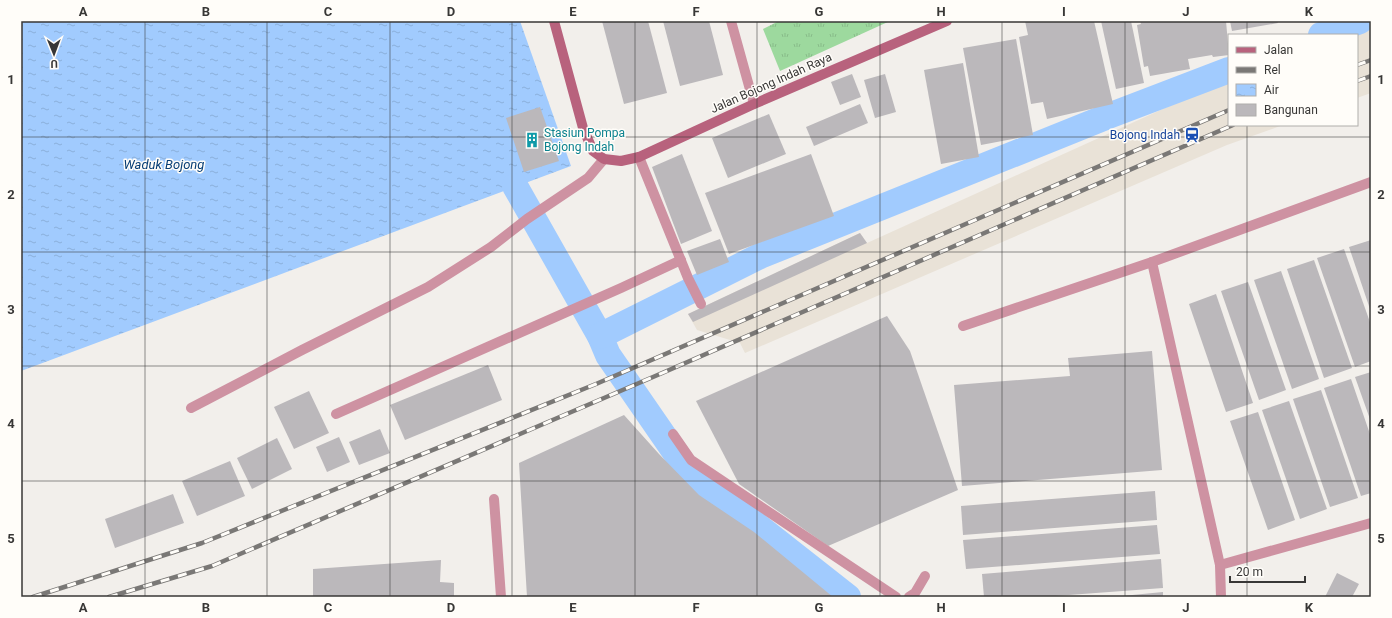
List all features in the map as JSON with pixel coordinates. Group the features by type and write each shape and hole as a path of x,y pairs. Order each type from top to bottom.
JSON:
{"street":[{"path":"191,408 428,287 491,247 527,219 588,178 604,159 594,151 584,128 554,21"},
{"path":"731,21 754,104"},
{"name":"Jalan Bojong Indah Raya","path":"604,159 621,162 639,157 754,104 946,21"},
{"path":"639,157 688,278 700,301"},
{"path":"963,326 1152,262 1371,182"},
{"path":"336,414 681,260"},
{"path":"1152,262 1220,565 1221,597"},
{"path":"673,434 691,460 896,597"},
{"path":"494,499 501,597"},
{"path":"1220,565 1371,523"},
{"path":"909,597 915,593 925,576"}],"shaded area":[{"path":"1371,29 1371,93 1358,98 1358,34"},
{"path":"1228,79 1228,126 1280,126 1227,145 745,353 740,343 697,330 688,314 860,233 867,243"}],"green space":[{"path":"779,21 890,21 780,71 763,29"}],"water":[{"name":"Waduk Bojong","path":"21,21 520,21 571,166 21,371"}],"building":[{"path":"602,21 648,21 667,93 624,104"},
{"path":"663,21 709,21 723,75 680,86"},
{"path":"1025,21 1094,21 1113,104 1047,119 1043,102 1031,104 1019,37 1028,35"},
{"path":"1101,21 1131,21 1144,83 1116,89"},
{"path":"1140,21 1226,21 1228,55 1213,57 1212,55 1188,59 1190,69 1150,76 1148,66 1144,67 1137,25 1141,24"},
{"path":"1230,21 1277,21 1278,23 1232,31"},
{"path":"1016,39 1033,135 981,145 963,48"},
{"path":"963,63 979,157 941,164 924,70"},
{"path":"852,74 861,97 840,105 831,82"},
{"path":"885,74 896,112 875,118 864,80"},
{"path":"860,104 868,123 814,146 806,127"},
{"name":"Stasiun Pompa Bojong Indah","path":"540,107 559,161 524,172 506,118"},
{"path":"769,114 786,154 728,178 712,138"},
{"path":"682,154 712,231 681,244 652,167"},
{"path":"811,154 834,216 729,254 705,193"},
{"path":"860,233 867,243 693,322 688,314"},
{"path":"720,239 729,262 697,275 687,251"},
{"path":"1371,240 1371,312 1349,247"},
{"path":"1344,249 1371,325 1371,361 1355,367 1317,258"},
{"path":"1314,260 1352,368 1324,378 1287,269"},
{"path":"1281,271 1319,379 1292,389 1254,280"},
{"path":"1248,282 1286,390 1259,400 1221,291"},
{"path":"1216,294 1253,403 1226,412 1189,304"},
{"path":"887,316 910,351 958,490 828,546 739,484 696,401"},
{"path":"1152,351 1162,470 962,486 954,385 1070,376 1068,358"},
{"path":"488,365 502,400 405,440 390,405"},
{"path":"1371,372 1371,422 1355,377"},
{"path":"1351,379 1371,437 1371,493 1361,496 1324,388"},
{"path":"1321,390 1358,498 1330,507 1293,399"},
{"path":"309,391 329,433 294,449 274,407"},
{"path":"1289,401 1327,509 1300,519 1262,410"},
{"path":"1258,412 1295,520 1268,530 1230,421"},
{"path":"624,415 699,495 754,532 833,597 527,597 519,463"},
{"path":"380,429 390,453 359,465 349,442"},
{"path":"339,437 350,462 327,472 316,447"},
{"path":"277,438 292,469 252,489 237,458"},
{"path":"230,461 245,496 197,516 182,481"},
{"path":"1155,491 1157,520 963,535 961,506"},
{"path":"173,494 184,523 115,548 105,519"},
{"path":"1157,525 1160,554 966,569 963,540"},
{"path":"1161,559 1163,588 1042,597 984,597 982,574"},
{"path":"441,560 440,582 454,583 454,597 313,597 313,569"},
{"path":"1337,573 1359,584 1352,597 1325,597"},
{"path":"1163,592 1163,597 1122,597 1122,596"}],"waterway":[{"path":"1324,34 1360,21"},
{"path":"600,336 760,256 1111,115 1228,70"},
{"path":"515,186 600,336 608,355 688,471 848,597"}],"railway":[{"path":"1358,65 1371,60"},
{"path":"1358,81 1371,76"},
{"path":"33,597 202,543 596,384 1228,110"},
{"path":"109,597 212,566 653,377 1231,126"}],"place":[{"name":"Bojong Indah","path":"1192,135"},
{"name":"Stasiun Pompa Bojong Indah","path":"532,140"}]}
